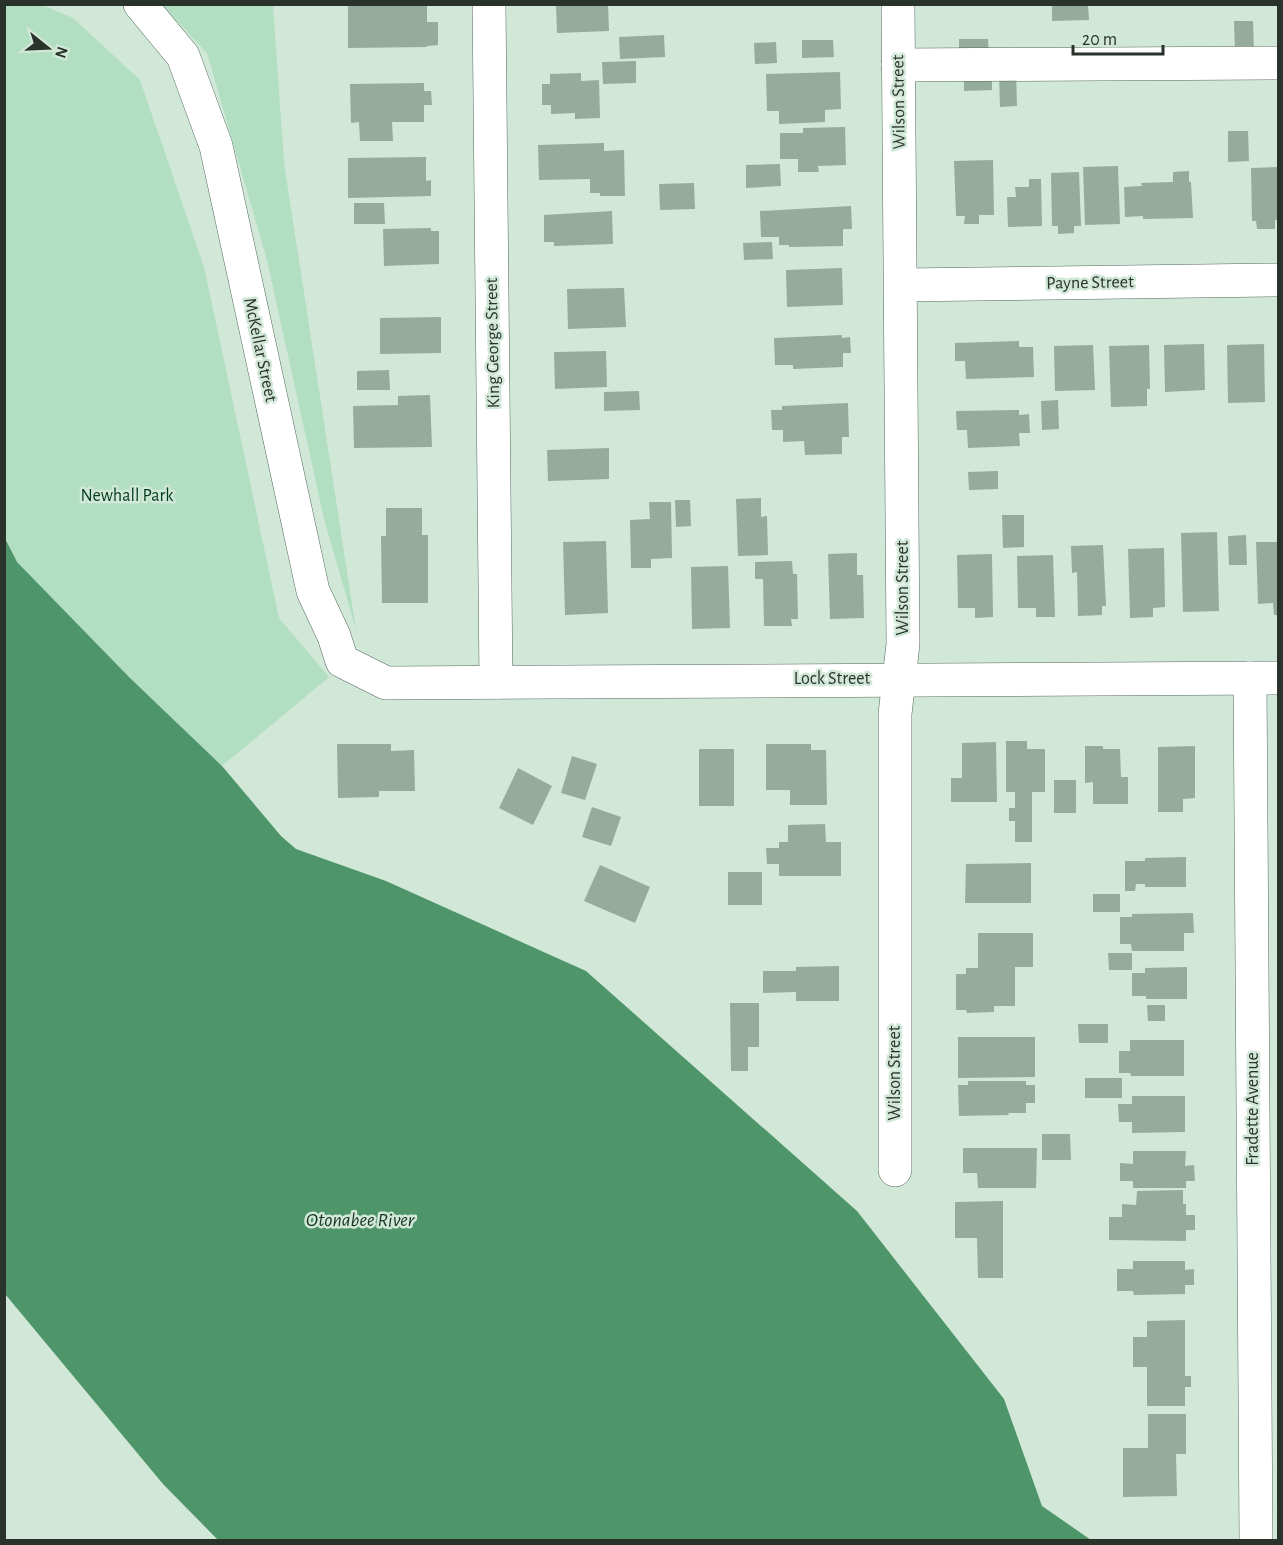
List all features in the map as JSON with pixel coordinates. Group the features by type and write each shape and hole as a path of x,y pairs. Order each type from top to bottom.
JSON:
{"street":[{"name":"McKellar Street","path":"140,4 183,56 216,146 313,591 334,636 342,661 386,683"},
{"name":"King George Street","path":"489,4 496,682"},
{"name":"Wilson Street","path":"895,1170 895,714 903,645 902,285 898,4"},
{"path":"898,65 1278,63"},
{"name":"Payne Street","path":"902,285 1278,280"},
{"name":"Lock Street","path":"386,683 1264,678"},
{"name":"Fradette Avenue","path":"1256,1540 1264,678"}],"green space":[{"name":"Newhall Park","path":"5,5 42,5 73,18 140,80 204,267 279,618 329,677 222,766 129,677 17,562 5,536"},
{"path":"162,5 273,5 284,163 356,630 324,519 267,260 207,53"}],"water":[{"name":"Otonabee River","path":"4,536 17,562 129,677 222,766 281,836 296,849 386,881 586,971 857,1211 1004,1399 1042,1506 1091,1540 218,1540 163,1484 5,1294"}],"building":[{"path":"352,4 427,5 427,22 438,22 438,45 348,48 348,6"},
{"path":"556,4 608,4 609,31 557,33"},
{"path":"1052,4 1088,4 1089,20 1052,21"},
{"path":"1234,21 1253,21 1254,51 1235,51"},
{"path":"664,35 665,57 620,59 619,37"},
{"path":"959,39 988,39 989,55 959,56"},
{"path":"802,40 833,40 834,57 802,58"},
{"path":"776,42 777,63 755,64 754,43"},
{"path":"636,61 636,83 603,84 602,62"},
{"path":"840,72 841,109 825,110 825,122 779,124 779,111 767,111 766,74"},
{"path":"992,72 992,90 964,91 964,73"},
{"path":"581,73 581,81 599,80 600,118 575,119 575,113 551,114 551,105 542,105 542,84 550,84 550,74"},
{"path":"999,73 1016,73 1017,106 1000,107"},
{"path":"424,83 424,91 431,91 432,105 424,105 424,122 392,122 393,141 360,141 359,122 351,123 350,84"},
{"path":"845,127 846,165 818,166 819,172 798,172 798,159 780,159 780,133 803,133 803,128"},
{"path":"1228,131 1248,131 1249,161 1228,162"},
{"path":"604,143 604,151 624,150 625,196 600,196 600,193 590,193 590,179 539,180 538,145"},
{"path":"426,157 426,181 431,180 431,196 348,198 348,158"},
{"path":"993,160 994,215 979,215 979,224 964,224 965,216 956,216 954,161"},
{"path":"780,164 781,186 746,188 746,165"},
{"path":"1118,166 1120,224 1085,225 1083,167"},
{"path":"1278,167 1278,220 1275,220 1275,229 1257,229 1256,221 1252,221 1251,168"},
{"path":"1189,171 1193,218 1125,217 1124,187 1142,186 1141,183 1173,182 1173,172"},
{"path":"1079,172 1081,226 1074,226 1074,233 1058,234 1058,226 1052,226 1051,173"},
{"path":"1029,179 1041,179 1042,226 1008,227 1007,197 1016,197 1015,187 1029,187"},
{"path":"694,183 695,209 660,210 659,184"},
{"path":"354,203 384,203 385,224 354,224"},
{"path":"851,206 852,229 843,229 843,246 789,247 789,245 779,245 779,237 761,237 760,211"},
{"path":"612,211 613,244 554,246 554,242 544,242 544,215"},
{"path":"431,228 431,231 439,231 439,264 384,266 383,229"},
{"path":"772,242 773,259 744,260 743,243"},
{"path":"842,268 843,305 787,307 786,270"},
{"path":"624,288 626,327 568,329 567,289"},
{"path":"441,317 441,353 380,354 380,318"},
{"path":"842,335 842,338 850,337 851,353 843,353 843,367 793,369 793,365 775,365 774,338"},
{"path":"1019,341 1019,347 1033,347 1034,377 966,379 965,361 955,361 955,343"},
{"path":"1204,344 1205,390 1165,392 1164,345"},
{"path":"1264,344 1265,402 1228,403 1227,345"},
{"path":"1093,345 1095,390 1055,391 1054,346"},
{"path":"1149,345 1150,389 1147,389 1147,406 1111,407 1109,346"},
{"path":"606,351 607,387 555,389 554,352"},
{"path":"389,370 390,390 357,390 357,371"},
{"path":"639,391 640,410 604,411 604,392"},
{"path":"430,395 432,447 354,448 353,406 398,405 398,396"},
{"path":"1058,400 1059,429 1042,430 1041,401"},
{"path":"848,403 849,437 842,437 842,454 805,455 804,441 783,442 783,430 772,430 771,410 782,410 782,406"},
{"path":"1019,410 1019,415 1029,414 1030,433 1019,433 1020,446 968,448 967,430 957,430 956,411"},
{"path":"609,448 609,479 548,481 547,450"},
{"path":"998,471 998,489 969,490 968,472"},
{"path":"761,498 761,517 767,516 768,555 738,556 736,499"},
{"path":"675,500 690,500 691,526 676,527"},
{"path":"649,502 671,502 672,558 651,559 651,568 631,568 630,520 650,519"},
{"path":"386,508 422,508 422,535 428,535 428,603 382,603 381,536 386,536"},
{"path":"1002,515 1024,515 1024,547 1003,548"},
{"path":"1217,532 1219,611 1183,612 1181,533"},
{"path":"1246,535 1247,565 1229,565 1228,536"},
{"path":"606,541 608,613 565,615 563,542"},
{"path":"1256,542 1278,542 1278,615 1274,615 1273,603 1258,604"},
{"path":"1103,545 1106,606 1102,606 1102,615 1078,616 1077,572 1072,573 1071,546"},
{"path":"1164,548 1165,607 1153,608 1153,617 1130,618 1128,549"},
{"path":"857,553 857,575 863,575 864,618 830,619 828,554"},
{"path":"992,554 993,617 975,618 975,608 958,608 957,555"},
{"path":"1053,555 1055,617 1036,617 1036,608 1018,608 1017,556"},
{"path":"792,561 793,574 797,574 798,619 791,619 792,626 764,626 763,579 755,579 755,562"},
{"path":"728,566 730,628 692,629 691,567"},
{"path":"1006,741 1027,741 1027,749 1045,749 1045,792 1032,792 1032,842 1015,842 1015,821 1009,821 1009,808 1015,808 1015,792 1006,792"},
{"path":"996,742 997,802 951,802 951,778 962,778 962,743"},
{"path":"337,744 391,744 391,751 414,750 415,791 379,791 379,797 338,798"},
{"path":"766,744 811,744 811,750 826,750 827,805 790,805 790,790 766,790"},
{"path":"1085,746 1120,749 1121,777 1128,777 1128,804 1093,804 1093,782 1085,783"},
{"path":"1195,746 1195,798 1183,799 1183,812 1158,812 1158,747"},
{"path":"699,749 734,749 734,806 699,806"},
{"path":"572,756 597,764 585,800 561,793"},
{"path":"518,768 552,786 533,825 499,808"},
{"path":"1054,780 1076,780 1076,813 1054,813"},
{"path":"592,807 621,817 611,846 582,837"},
{"path":"825,824 826,842 841,842 841,876 779,876 779,864 767,864 766,848 779,848 779,842 788,842 788,825"},
{"path":"1186,857 1186,887 1145,887 1145,884 1136,884 1135,891 1125,891 1125,861"},
{"path":"1031,863 1031,903 965,903 966,864"},
{"path":"600,865 650,887 635,923 584,901"},
{"path":"728,872 762,872 762,905 728,905"},
{"path":"1093,894 1120,894 1120,912 1093,912"},
{"path":"1193,913 1194,933 1184,933 1184,951 1132,951 1131,944 1120,944 1120,917 1132,917 1132,914"},
{"path":"978,933 1033,933 1033,967 1015,967 1015,1006 994,1006 994,1012 967,1013 966,1010 956,1010 956,974 966,974 966,968 978,968"},
{"path":"1108,953 1132,953 1132,970 1109,970"},
{"path":"839,966 839,1001 796,1001 796,992 763,993 763,971 796,971 796,967"},
{"path":"1187,967 1187,999 1146,999 1146,996 1132,996 1132,973 1145,973 1145,968"},
{"path":"730,1003 759,1003 759,1047 748,1047 748,1071 731,1071"},
{"path":"1147,1005 1165,1005 1165,1021 1148,1021"},
{"path":"1078,1024 1108,1024 1108,1043 1079,1043"},
{"path":"958,1037 1035,1037 1035,1077 958,1078"},
{"path":"1130,1040 1184,1040 1184,1076 1131,1076 1130,1073 1119,1073 1119,1051 1130,1051"},
{"path":"1085,1078 1122,1078 1122,1098 1085,1098"},
{"path":"968,1081 1026,1081 1026,1085 1035,1085 1035,1103 1026,1103 1026,1113 959,1116 958,1085 968,1085"},
{"path":"1132,1096 1185,1096 1185,1132 1132,1133 1132,1122 1119,1122 1118,1104 1132,1104"},
{"path":"1042,1134 1070,1134 1071,1160 1042,1160"},
{"path":"963,1148 1037,1148 1036,1188 978,1188 977,1173 963,1173"},
{"path":"1133,1151 1186,1151 1185,1166 1194,1165 1195,1181 1186,1181 1186,1188 1133,1188 1133,1181 1120,1181 1120,1163 1133,1164"},
{"path":"1183,1190 1186,1215 1195,1215 1195,1230 1186,1230 1186,1241 1109,1240 1109,1217 1122,1217 1122,1204 1136,1205 1137,1191"},
{"path":"1003,1201 1003,1278 978,1278 977,1238 955,1238 955,1202"},
{"path":"1133,1261 1185,1261 1185,1270 1194,1269 1194,1285 1185,1285 1185,1294 1134,1295 1133,1291 1117,1291 1117,1269 1133,1269"},
{"path":"1185,1320 1185,1376 1191,1376 1191,1387 1185,1387 1185,1406 1147,1406 1147,1367 1133,1367 1133,1337 1147,1337 1147,1321"},
{"path":"1148,1414 1186,1414 1186,1454 1176,1454 1177,1496 1123,1497 1123,1448 1148,1448"}]}
